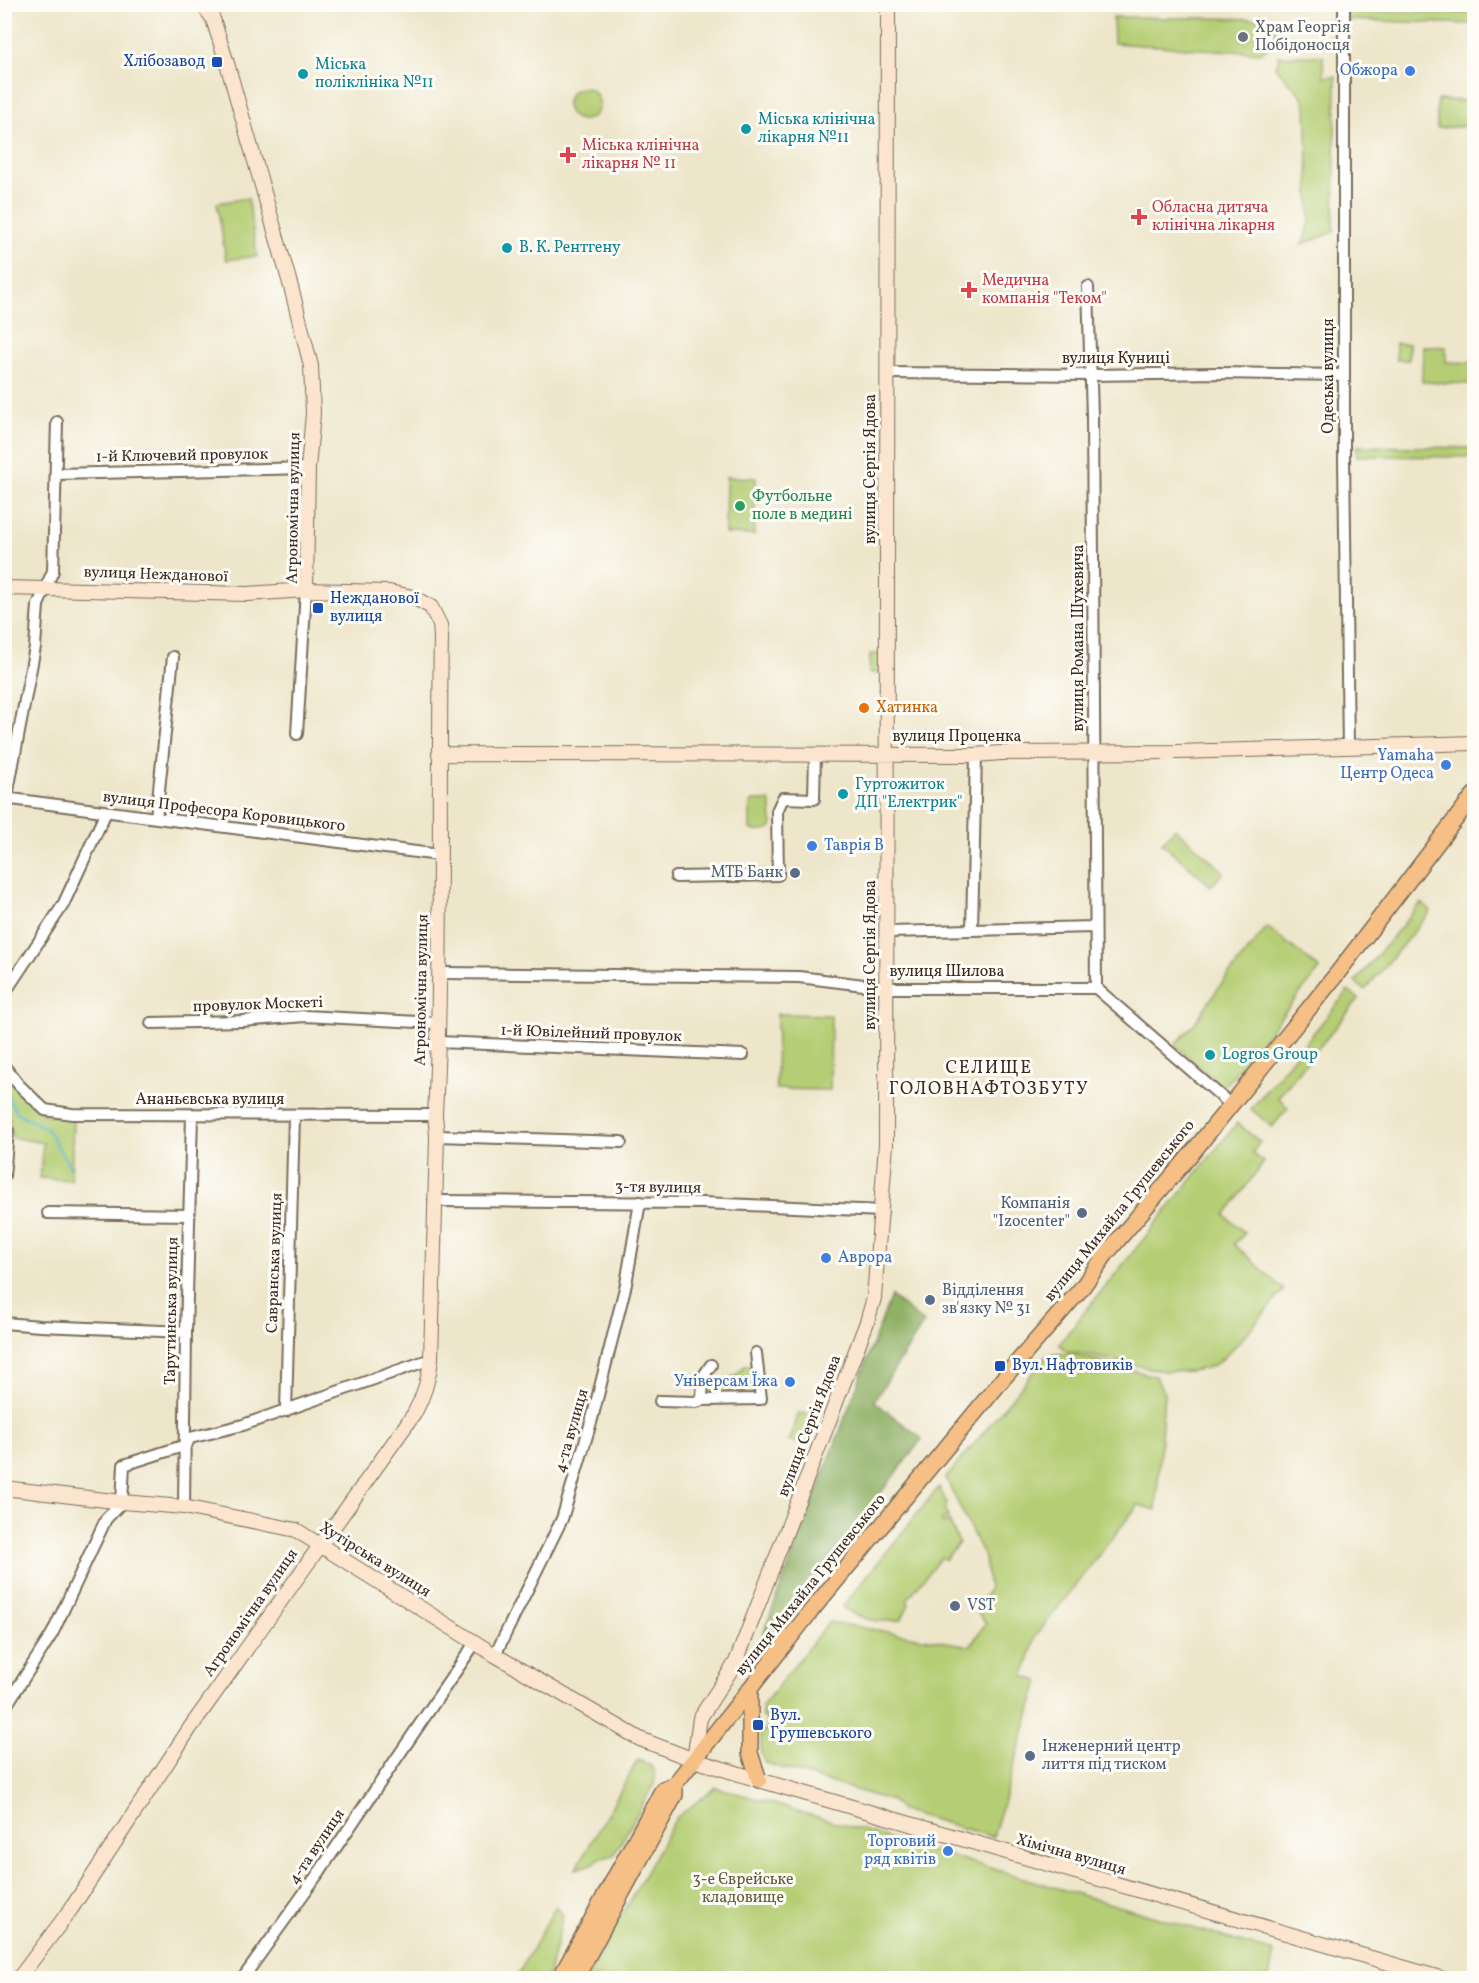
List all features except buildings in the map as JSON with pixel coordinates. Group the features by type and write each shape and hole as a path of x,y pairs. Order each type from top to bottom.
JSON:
{"main road":[{"name":"вулиця Михайла Грушевського","path":"675,1784 811,1611 1007,1374 1081,1289 1106,1254 1192,1153 1336,975 1474,795"},
{"path":"750,1689 750,1753 759,1780"},
{"path":"560,1978 663,1790 675,1784 675,1795 576,1978"}],"street":[{"name":"Агрономічна вулиця","path":"19,1978 70,1909 190,1728 414,1414 429,1379 431,1359 437,1136 435,1115 437,1023 440,974 440,626 431,607 413,597 388,592 306,590 308,468 314,414 311,366 291,287 213,19 202,4"},
{"path":"213,19 218,4"},
{"name":"вулиця Сергія Ядова","path":"694,1760 700,1718 736,1662 867,1322 874,1298 886,1144 888,988 886,754 888,4"},
{"name":"Одеська вулиця","path":"1344,4 1344,375 1348,747"},
{"path":"1425,4 1474,5"},
{"name":"вулиця Романа Шухевича","path":"1088,287 1092,375 1096,988"},
{"name":"вулиця Куниці","path":"888,373 1344,375"},
{"path":"4,812 35,648 38,605 53,571 57,422"},
{"name":"1-й Ключевий провулок","path":"56,474 308,468"},
{"name":"вулиця Нежданової","path":"4,588 247,594 306,590"},
{"path":"297,734 306,590"},
{"path":"156,818 173,657"},
{"name":"вулиця Проценка","path":"439,754 1095,754 1474,743"},
{"path":"676,877 778,875 777,811 783,798 814,799 815,754"},
{"path":"972,929 976,755"},
{"name":"вулиця Професора Коровицького","path":"6,798 440,855"},
{"path":"4,994 63,905 106,812"},
{"path":"888,932 1094,927"},
{"name":"вулиця Шилова","path":"440,974 799,977 888,988 1096,988"},
{"path":"1096,988 1230,1104"},
{"name":"провулок Москеті","path":"151,1023 242,1021 305,1016 437,1023"},
{"name":"1-й Ювілейний провулок","path":"438,1042 743,1055"},
{"name":"Ананьєвська вулиця","path":"4,1066 19,1085 45,1110 72,1114 435,1115"},
{"name":"Тарутинська вулиця","path":"184,1507 192,1116"},
{"name":"Савранська вулиця","path":"286,1411 294,1116"},
{"path":"4,1176 8,1131"},
{"path":"437,1136 621,1142"},
{"name":"3-тя вулиця","path":"434,1201 640,1202 882,1211"},
{"name":"4-та вулиця","path":"495,1655 562,1519 592,1419 623,1296 640,1202"},
{"path":"48,1213 189,1215"},
{"path":"4,1323 186,1332"},
{"path":"660,1401 716,1402 761,1399 756,1353"},
{"path":"4,1709 52,1634 106,1519 122,1502 124,1465 186,1445 190,1438 243,1425 286,1411 431,1359"},
{"path":"702,1400 703,1377 711,1365"},
{"name":"Хутірська вулиця","path":"4,1488 184,1507 296,1530 475,1643 640,1739 694,1760"},
{"name":"4-та вулиця","path":"243,1978 320,1871 475,1643"},
{"name":"Хімічна вулиця","path":"694,1760 1440,1978"}],"green space":[{"path":"1346,11 1474,12 1474,24 1344,20"},
{"path":"1113,17 1276,19 1275,41 1260,53 1114,43"},
{"path":"1278,56 1323,56 1324,77 1336,76 1334,232 1300,245 1306,238 1310,221 1306,105 1301,95 1275,67 1278,63"},
{"path":"583,88 594,93 599,104 594,115 583,120 572,115 567,104 572,93"},
{"path":"1437,100 1474,101 1474,126 1437,128"},
{"path":"248,198 257,256 226,260 217,203"},
{"path":"1396,343 1409,344 1409,360 1396,360"},
{"path":"1423,346 1446,347 1446,362 1474,363 1474,384 1422,382"},
{"path":"1357,446 1474,448 1474,457 1357,456"},
{"name":"Футбольне поле в медині","path":"726,477 756,478 754,535 725,534"},
{"path":"870,654 881,654 881,673 869,673"},
{"path":"753,801 769,801 772,828 761,831 750,829 750,805"},
{"path":"1175,828 1224,872 1211,886 1162,843"},
{"path":"1421,903 1431,911 1365,990 1355,982"},
{"path":"1267,927 1320,969 1223,1088 1175,1045 1194,1024 1219,987"},
{"path":"1348,991 1359,999 1278,1097 1288,1108 1272,1127 1251,1109"},
{"path":"777,1014 831,1015 830,1090 776,1089"},
{"path":"5,1072 43,1114 73,1119 71,1180 40,1178 43,1143 12,1137 9,1113 5,1118"},
{"path":"1237,1123 1260,1142 1252,1153 1264,1162 1225,1215 1245,1233 1234,1244 1284,1290 1228,1353 1206,1368 1164,1371 1067,1351 1059,1344"},
{"path":"891,1296 924,1323 874,1401 922,1439 754,1658"},
{"path":"1068,1353 1155,1376 1164,1393 1156,1510 1138,1505 1035,1637 1024,1676 1039,1681 993,1837 901,1810 892,1801 766,1763 761,1755 761,1731 767,1730 766,1718 762,1717 762,1706 829,1622 970,1646 986,1623 976,1611 989,1589 985,1559 946,1478 1047,1355"},
{"path":"745,1365 753,1367 754,1400 709,1402 704,1385 732,1378"},
{"path":"799,1413 820,1415 809,1443 789,1442"},
{"path":"939,1487 947,1504 945,1510 948,1517 941,1520 943,1524 949,1521 959,1543 945,1560 941,1557 907,1600 909,1604 901,1620 870,1620 842,1607"},
{"path":"638,1760 653,1768 654,1784 614,1855 576,1869"},
{"name":"3-е Єврейське кладовище","path":"716,1787 1274,1952 1269,1978 587,1978 676,1818"},
{"path":"556,1906 563,1915 549,1974 546,1978 516,1978"}],"waterway":[{"path":"4,1089 17,1113 47,1129 71,1169"}],"place":[{"name":"Храм Георгія Побідоносця","path":"1243,37"},
{"name":"Хлібозавод","path":"217,62"},
{"name":"Обжора","path":"1410,71"},
{"name":"Міська поліклініка №11","path":"303,74"},
{"name":"Міська клінічна лікарня №11","path":"746,129"},
{"name":"Міська клінічна лікарня № 11","path":"568,155"},
{"name":"Обласна дитяча клінічна лікарня","path":"1139,217"},
{"name":"В. К. Рентгену","path":"507,248"},
{"name":"Медична компанія \"Теком\"","path":"969,290"},
{"name":"Футбольне поле в медині","path":"740,506"},
{"name":"Нежданової вулиця","path":"318,608"},
{"name":"Хатинка","path":"864,708"},
{"name":"Yamaha Центр Одеса","path":"1446,765"},
{"name":"Гуртожиток ДП \"Електрик\"","path":"843,794"},
{"name":"Таврія В","path":"812,846"},
{"name":"МТБ Банк","path":"795,873"},
{"name":"Logros Group","path":"1210,1055"},
{"name":"Компанія \"Izocenter\"","path":"1082,1213"},
{"name":"Аврора","path":"826,1258"},
{"name":"Відділення зв'язку № 31","path":"930,1300"},
{"name":"Вул. Нафтовиків","path":"1000,1366"},
{"name":"Універсам Їжа","path":"790,1382"},
{"name":"VST","path":"955,1606"},
{"name":"Вул. Грушевського","path":"758,1725"},
{"name":"Інженерний центр лиття під тиском","path":"1030,1756"},
{"name":"Торговий ряд квітів","path":"948,1851"}],"district":[{"name":"СЕЛИЩЕ ГОЛОВНАФТОЗБУТУ","path":"989,1078"}]}
